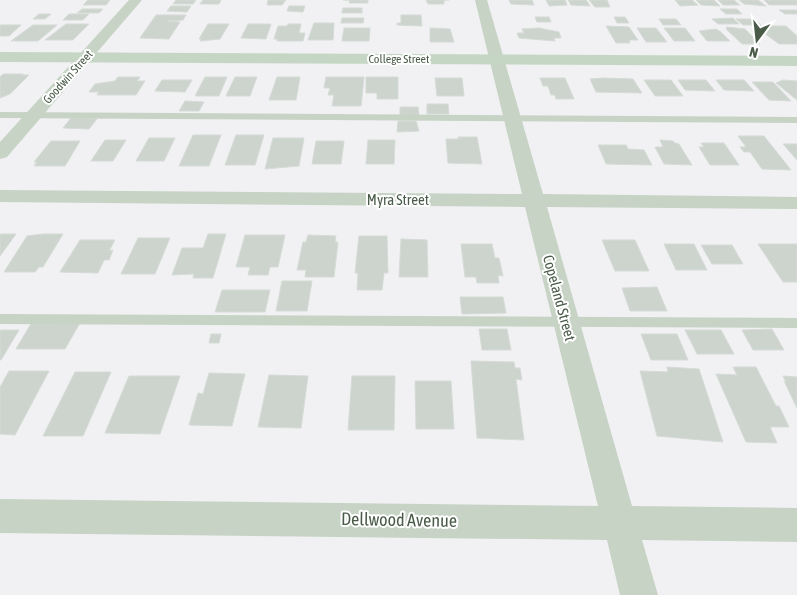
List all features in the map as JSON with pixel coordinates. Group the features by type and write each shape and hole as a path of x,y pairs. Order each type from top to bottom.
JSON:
{"street":[{"name":"Goodwin Street","path":"0,153 136,0"},
{"name":"Copeland Street","path":"480,0 639,595"},
{"name":"College Street","path":"0,57 797,61"},
{"name":"Myra Street","path":"0,196 797,202"},
{"name":"Dellwood Avenue","path":"0,516 797,525"}],"lane":[{"path":"0,115 797,120"},
{"path":"0,319 797,323"}],"building":[{"path":"88,0 110,0 106,5 83,5"},
{"path":"176,0 196,0 193,4 173,4"},
{"path":"203,0 221,0 219,4 200,4"},
{"path":"268,0 286,0 282,5 267,5"},
{"path":"350,0 368,0 368,3 349,3"},
{"path":"426,0 444,0 444,4 428,4"},
{"path":"509,0 532,0 534,5 511,4"},
{"path":"546,0 565,0 567,5 549,6"},
{"path":"568,0 586,0 590,6 571,5"},
{"path":"589,0 607,0 610,7 595,7"},
{"path":"675,0 692,0 698,5 680,6"},
{"path":"696,0 714,0 720,6 701,5"},
{"path":"718,0 734,0 740,5 723,5"},
{"path":"739,0 758,0 766,6 744,4"},
{"path":"764,0 797,0 797,5 769,5"},
{"path":"171,6 191,6 187,12 167,11"},
{"path":"289,6 305,6 303,12 287,11"},
{"path":"343,8 362,8 362,13 342,13"},
{"path":"82,9 103,9 99,13 77,13"},
{"path":"720,9 737,9 742,14 726,14"},
{"path":"779,10 797,10 797,14 785,14"},
{"path":"39,14 51,14 45,19 33,19"},
{"path":"69,14 89,14 83,20 63,20"},
{"path":"156,15 186,15 183,20 168,21 180,22 169,39 140,38"},
{"path":"401,15 421,15 422,26 397,25 397,23 401,23"},
{"path":"535,17 549,17 551,22 537,22"},
{"path":"614,17 625,17 629,23 617,23"},
{"path":"342,18 364,18 363,23 341,23"},
{"path":"733,18 739,24 718,24 712,19"},
{"path":"659,19 676,19 681,25 663,25"},
{"path":"736,19 754,19 761,25 743,25"},
{"path":"314,23 334,23 333,40 308,40"},
{"path":"66,24 89,24 73,40 45,40"},
{"path":"208,24 229,24 220,39 200,41 201,39 199,39"},
{"path":"248,24 271,24 266,39 241,38"},
{"path":"288,24 301,24 299,33 305,33 303,41 277,41 277,39 274,39 278,26 287,26"},
{"path":"0,25 21,25 9,36 0,36"},
{"path":"33,25 57,25 38,41 11,41"},
{"path":"606,26 629,27 638,40 629,40 630,43 616,43"},
{"path":"759,26 786,26 797,36 797,44 779,44 764,33 767,33"},
{"path":"727,27 745,29 760,44 742,44 726,29"},
{"path":"344,28 370,28 369,41 342,41"},
{"path":"430,28 450,29 454,42 430,42"},
{"path":"539,28 559,32 561,38 554,38 555,41 519,38 517,33 524,33 522,29"},
{"path":"637,28 656,28 667,42 646,42"},
{"path":"664,28 685,28 695,41 674,41"},
{"path":"716,29 730,41 707,41 699,31"},
{"path":"3,74 29,75 10,94 0,98 0,77"},
{"path":"118,77 140,77 137,81 145,81 136,95 97,95 99,92 89,92 95,84 115,81"},
{"path":"205,77 227,77 219,96 195,96"},
{"path":"235,77 257,77 250,96 226,96"},
{"path":"277,77 300,77 296,100 269,100"},
{"path":"326,77 364,77 361,106 332,106 334,95 328,95 330,88 324,88"},
{"path":"366,77 398,77 398,99 377,99 377,93 366,93"},
{"path":"435,78 462,78 464,96 437,96"},
{"path":"540,78 565,78 574,99 556,99 555,95 551,95 548,86 543,86"},
{"path":"590,79 633,79 642,93 596,92"},
{"path":"162,80 192,80 185,92 155,91"},
{"path":"644,80 671,80 683,96 655,96"},
{"path":"678,80 706,80 715,91 685,90"},
{"path":"716,80 744,80 754,91 724,90"},
{"path":"783,80 797,81 797,100 776,83"},
{"path":"752,82 773,82 791,101 769,100"},
{"path":"185,101 204,102 199,111 179,111"},
{"path":"427,104 448,104 449,114 427,114"},
{"path":"400,107 418,107 419,115 400,115"},
{"path":"71,118 97,119 89,129 63,128"},
{"path":"398,121 416,121 419,131 397,132"},
{"path":"193,135 221,135 209,166 179,166"},
{"path":"236,135 264,135 255,165 225,165"},
{"path":"738,136 764,136 791,170 762,169 750,152 744,152 740,147 746,147"},
{"path":"458,137 477,137 482,164 448,163 446,139 459,139"},
{"path":"149,138 175,138 164,161 136,161"},
{"path":"273,138 304,138 299,166 265,169"},
{"path":"105,140 126,140 113,161 91,161"},
{"path":"368,140 395,140 394,164 366,164"},
{"path":"660,140 673,141 679,144 692,165 664,164 655,147 663,147"},
{"path":"51,141 80,141 65,166 34,166 37,162 34,162"},
{"path":"316,141 344,141 341,164 312,164"},
{"path":"701,143 724,143 739,165 710,165 699,147 704,147"},
{"path":"783,144 797,144 797,160"},
{"path":"598,145 626,145 628,149 644,150 652,165 606,164"},
{"path":"0,234 16,234 0,256"},
{"path":"63,234 43,267 39,267 35,272 4,272 27,236"},
{"path":"208,234 226,234 213,278 193,278 194,274 172,275 182,248 203,248"},
{"path":"245,235 285,235 278,267 270,267 268,275 248,275 250,267 236,267"},
{"path":"308,235 336,236 335,242 338,242 334,277 305,277 306,270 297,270 303,242 306,242"},
{"path":"359,236 387,236 388,273 384,273 382,290 357,290 358,273 355,273"},
{"path":"138,238 170,238 155,274 121,274"},
{"path":"401,239 427,240 428,277 399,277"},
{"path":"80,240 115,240 109,251 113,250 109,260 104,260 98,273 60,272"},
{"path":"602,240 635,240 649,271 615,271"},
{"path":"461,244 492,244 495,258 499,258 503,276 498,275 499,283 477,283 476,277 465,277"},
{"path":"664,244 694,244 707,270 676,270"},
{"path":"758,244 797,244 797,282 783,282"},
{"path":"701,245 732,245 743,264 712,264"},
{"path":"282,281 312,281 307,311 276,311"},
{"path":"657,287 667,311 630,311 622,288"},
{"path":"222,290 270,290 265,312 215,312"},
{"path":"460,297 503,297 506,313 462,314"},
{"path":"32,322 80,323 65,349 16,349"},
{"path":"479,329 507,329 511,350 482,350"},
{"path":"772,329 784,350 753,350 742,330"},
{"path":"0,330 19,330 1,360 0,360"},
{"path":"685,330 721,330 734,354 697,354"},
{"path":"211,334 221,334 219,343 209,343"},
{"path":"641,334 677,334 688,360 651,360"},
{"path":"471,361 514,362 515,368 520,368 522,380 516,379 524,440 477,438"},
{"path":"667,367 699,369 723,442 657,436 640,371 668,372"},
{"path":"733,367 756,367 776,406 779,406 789,427 770,427 777,443 746,442 716,374 737,375"},
{"path":"9,371 49,371 15,435 0,434 0,387"},
{"path":"75,372 111,372 83,436 43,436"},
{"path":"209,373 245,374 232,426 189,425 198,393 203,394"},
{"path":"269,375 308,376 301,428 258,427"},
{"path":"129,376 180,376 160,434 105,433"},
{"path":"352,376 395,376 394,430 348,430"},
{"path":"783,376 797,377 797,408 784,381 786,382"},
{"path":"415,381 451,381 454,429 416,429"}]}
